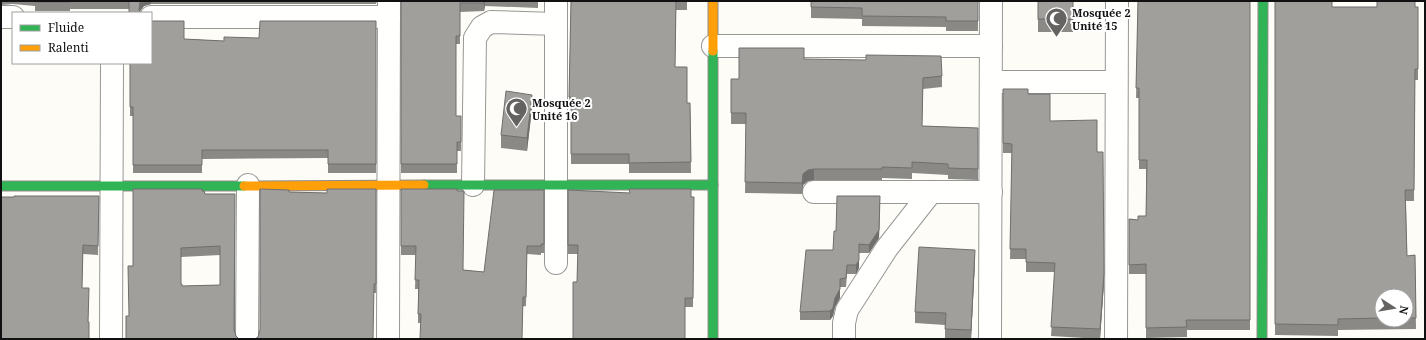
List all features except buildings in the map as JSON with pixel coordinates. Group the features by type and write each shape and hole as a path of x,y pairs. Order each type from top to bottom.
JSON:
{"street":[{"path":"556,1 556,263"},
{"path":"712,339 713,1"},
{"path":"990,339 991,1"},
{"path":"1116,339 1117,1"},
{"path":"1262,339 1263,1"},
{"path":"152,17 389,9 388,339"},
{"path":"1,17 12,17"},
{"path":"473,185 475,38 482,27 491,22 556,24"},
{"path":"713,46 991,46"},
{"path":"111,339 112,64"},
{"path":"991,82 1116,82"},
{"path":"1,186 713,185"},
{"path":"247,339 248,186"},
{"path":"814,192 990,192"},
{"path":"844,339 844,323 847,310 887,248 931,192"}],"traffic: fast":[{"path":"1262,339 1263,1"},
{"path":"713,51 713,339"},
{"path":"424,185 713,185"},
{"path":"1,186 244,186"}],"traffic: slow":[{"path":"713,1 713,51"},
{"path":"244,186 424,185"}],"place":[{"name":"Mosquée 2 Unité 15","path":"1056,38"},
{"name":"Mosquée 2 Unité 16","path":"516,128"}]}
